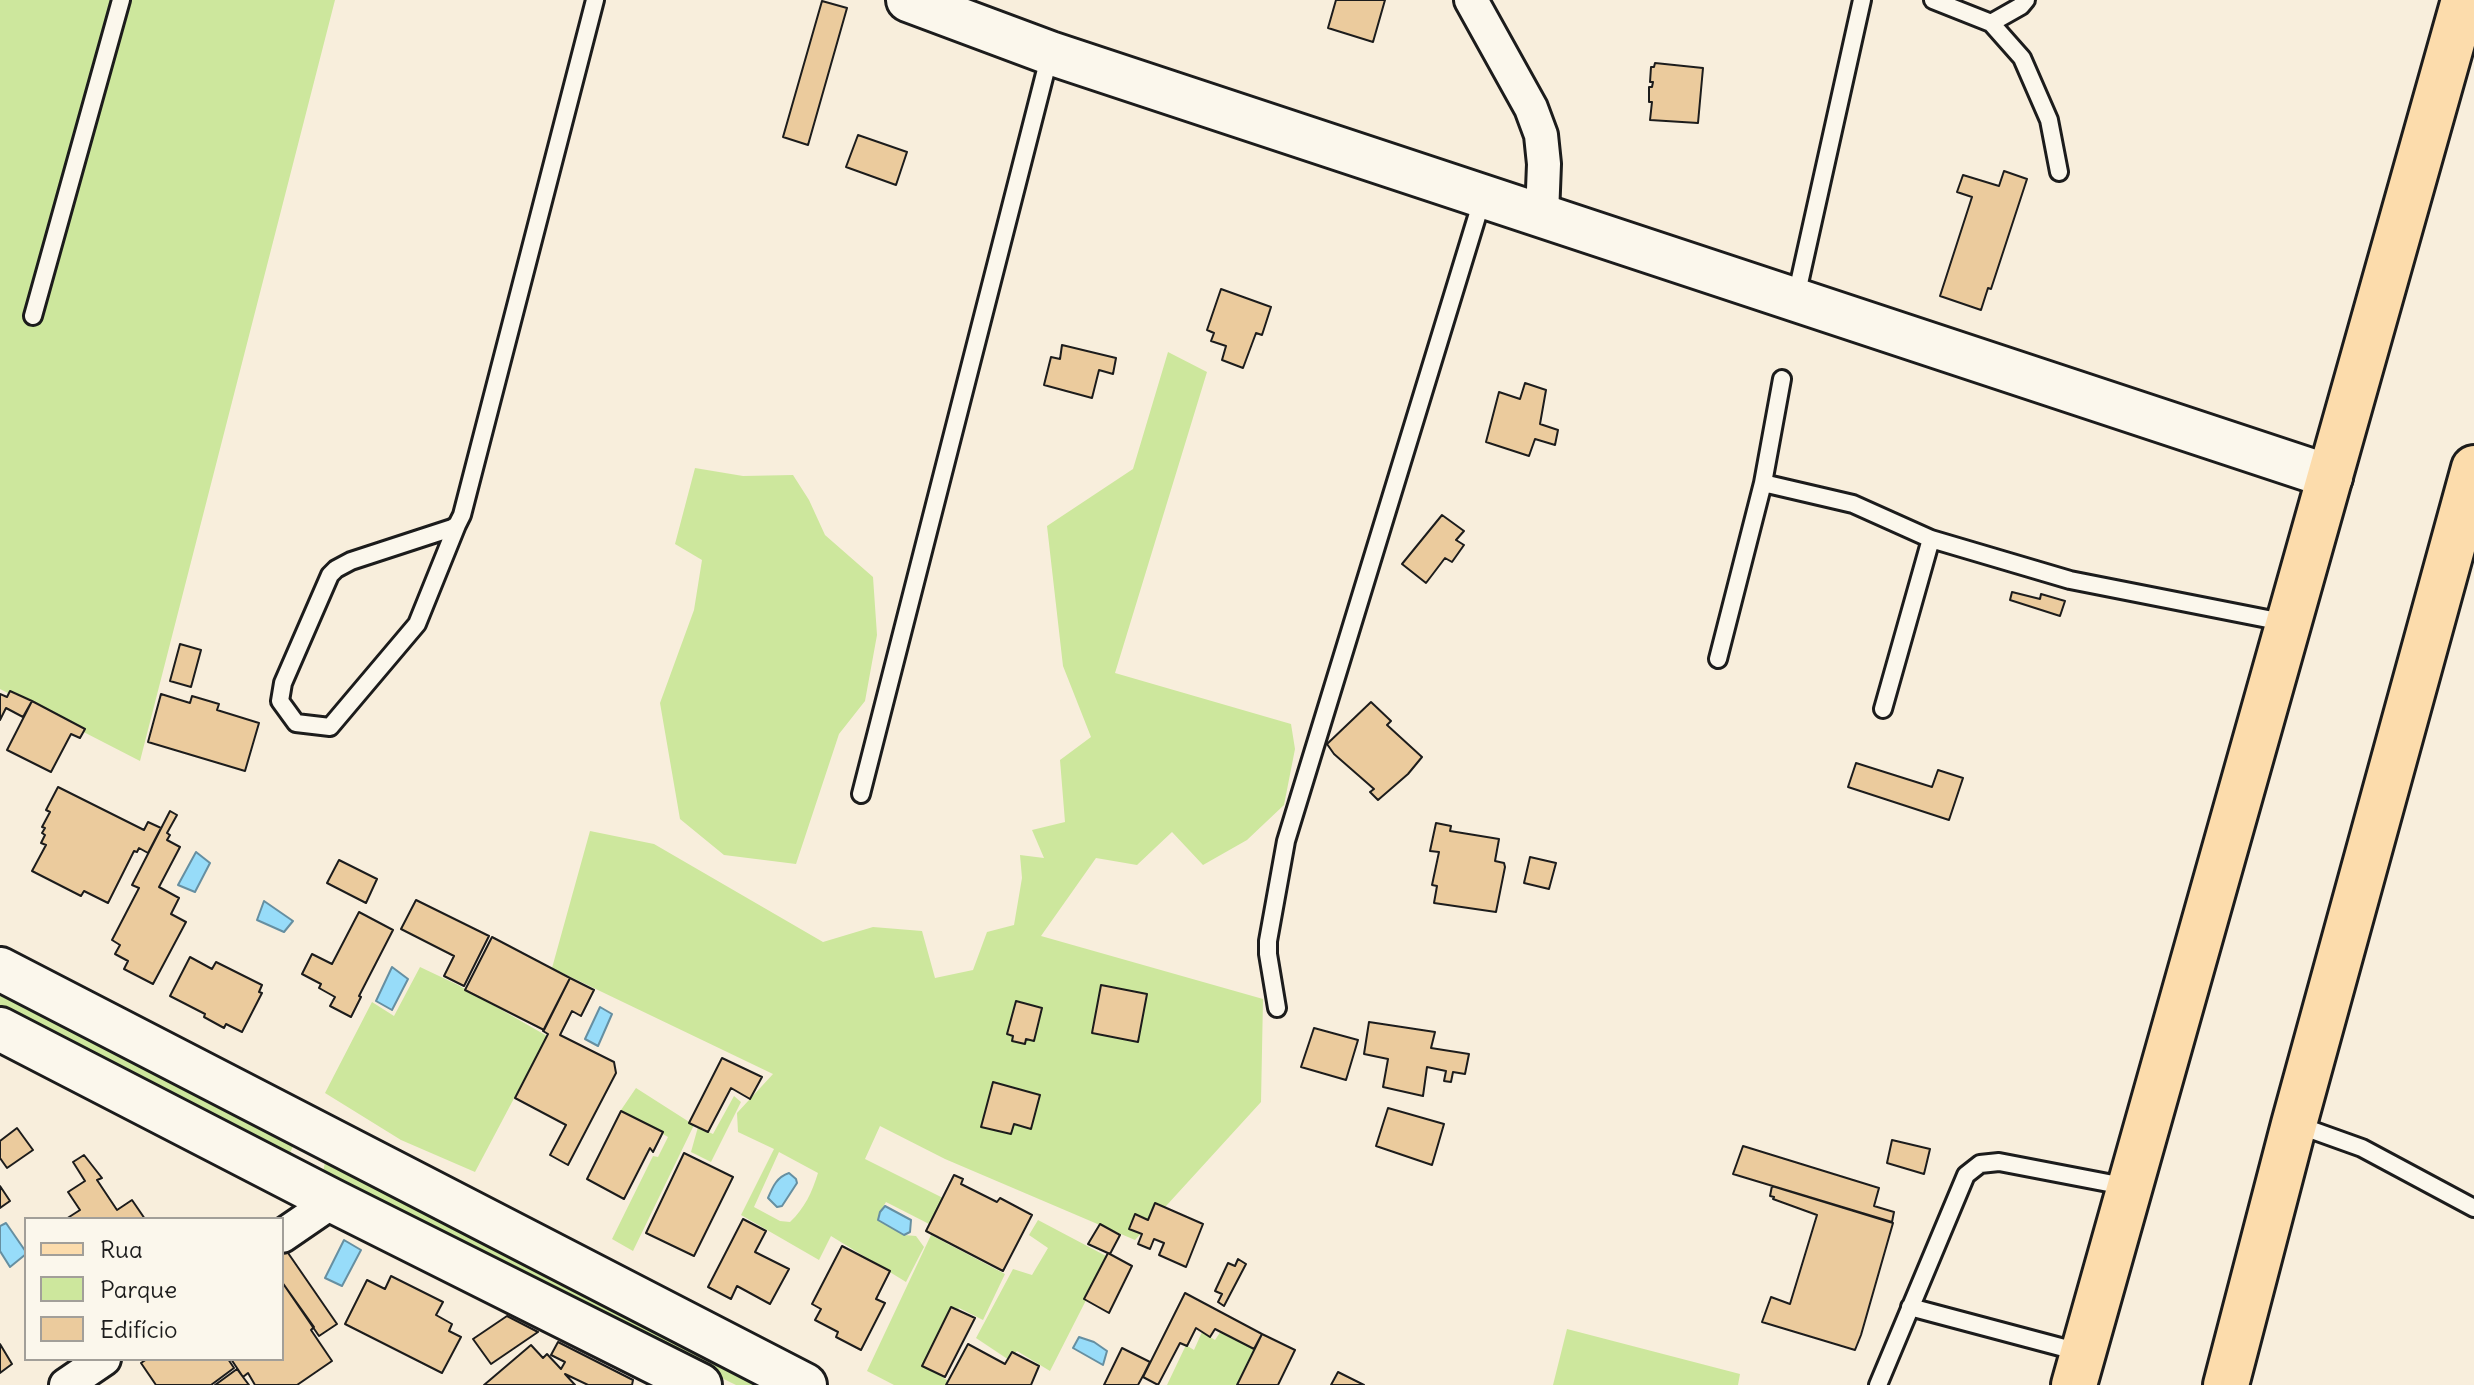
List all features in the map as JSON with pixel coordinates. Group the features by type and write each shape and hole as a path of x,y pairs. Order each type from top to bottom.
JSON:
{"main road":[{"path":"2079,1369 2464,0"},
{"path":"2226,1385 2294,1124 2474,468"}],"street":[{"path":"908,0 1050,53 2331,477"},
{"path":"1471,0 1531,108 1541,135 1544,164 1542,215"},
{"path":"0,969 796,1383"},
{"path":"0,1029 700,1385"},
{"path":"295,1181 318,1133"},
{"path":"284,1235 333,1201"},
{"path":"66,1385 101,1361"}],"lane":[{"path":"33,316 121,0"},
{"path":"457,525 351,561 330,575 283,683 280,701 296,723 330,727 417,624 457,525 466,500 595,0"},
{"path":"1795,299 1862,0"},
{"path":"1933,0 1991,23 2022,58 2049,120 2059,172"},
{"path":"1991,23 2026,0"},
{"path":"861,794 1050,53"},
{"path":"1277,1008 1268,941 1286,841 1483,195"},
{"path":"1718,659 1763,483 1782,379"},
{"path":"1763,483 1853,504 1931,539 2070,580 2290,624"},
{"path":"1883,709 1931,539"},
{"path":"2294,1124 2362,1148 2474,1208"},
{"path":"1878,1385 1966,1175 1980,1164 1999,1162 2130,1187"},
{"path":"1910,1307 2079,1369"}],"green space":[{"path":"0,0 335,0 140,761 0,689"},
{"path":"1168,352 1207,372 1115,673 1291,724 1295,749 1284,805 1247,840 1203,865 1172,832 1137,865 1096,858 1041,936 1263,999 1261,1102 1135,1240 945,1159 880,1126 865,1159 947,1200 933,1226 886,1202 880,1212 904,1235 916,1236 924,1247 906,1282 831,1236 819,1260 741,1215 774,1149 738,1132 737,1113 773,1074 552,968 590,831 654,844 823,942 873,927 922,931 935,978 973,970 987,932 1014,925 1022,878 1020,855 1044,858 1032,830 1065,822 1060,760 1091,737 1063,666 1047,526 1133,469","holes":["779,1152 818,1173 807,1199 790,1222 780,1221 754,1207"]},
{"path":"695,468 743,476 793,475 825,535 873,577 877,635 865,701 839,734 796,864 724,855 680,819 660,703 694,610 702,560 675,544"},
{"path":"420,967 547,1036 475,1172 401,1140 325,1093 372,1002 394,1016"},
{"path":"0,986 296,1139 290,1153 0,1005"},
{"path":"636,1088 694,1125 633,1251 612,1239 653,1156 658,1157 668,1137 621,1110"},
{"path":"734,1096 741,1102 711,1162 691,1152 698,1127 713,1134"},
{"path":"326,1157 770,1385 736,1385 664,1350 323,1172"},
{"path":"1038,1220 1108,1257 1050,1371 1017,1351 1009,1360 976,1338 1013,1269 1032,1275 1048,1248 1029,1235"},
{"path":"931,1235 1005,1274 983,1320 959,1308 928,1367 951,1383 949,1385 894,1385 867,1371"},
{"path":"1567,1329 1740,1374 1738,1385 1553,1385"},
{"path":"1221,1331 1256,1351 1239,1385 1167,1385 1186,1345 1194,1350 1202,1332 1215,1340"}],"water":[{"path":"196,852 210,863 195,892 178,885"},
{"path":"264,901 293,921 284,932 257,920"},
{"path":"392,967 408,979 392,1010 376,1001"},
{"path":"600,1007 612,1014 598,1046 585,1039"},
{"path":"789,1173 797,1183 782,1206 777,1207 768,1198 776,1182"},
{"path":"885,1206 911,1220 910,1232 904,1235 878,1220"},
{"path":"6,1223 24,1249 24,1256 10,1267 0,1251 0,1226"},
{"path":"344,1240 361,1250 342,1286 325,1278"},
{"path":"1079,1337 1107,1351 1103,1365 1073,1348"}],"building":[{"path":"1336,0 1385,0 1373,42 1328,28"},
{"path":"822,1 847,8 808,145 783,137"},
{"path":"1655,63 1703,68 1698,123 1650,120 1652,102 1649,102 1649,87 1653,82 1650,82 1651,67"},
{"path":"858,135 907,152 896,185 846,167"},
{"path":"2004,171 2027,179 1991,289 1988,288 1981,310 1940,296 1972,197 1957,192 1963,175 1999,186"},
{"path":"1221,289 1271,307 1262,335 1256,333 1243,368 1222,360 1226,346 1211,341 1214,333 1207,330"},
{"path":"1062,345 1116,358 1113,374 1099,370 1092,398 1044,385 1051,357 1060,359"},
{"path":"1525,383 1546,390 1540,424 1558,430 1555,445 1535,439 1529,456 1486,442 1499,392 1520,399"},
{"path":"1442,515 1464,531 1456,540 1464,545 1452,562 1445,558 1426,583 1402,564"},
{"path":"2012,592 2040,599 2041,594 2065,601 2060,616 2010,600"},
{"path":"180,644 201,650 191,687 170,681"},
{"path":"10,691 32,701 23,717 6,708 0,720 0,694 7,697"},
{"path":"161,694 190,703 192,696 219,704 217,710 259,723 245,771 148,742"},
{"path":"32,701 85,729 80,738 71,734 51,772 7,750"},
{"path":"1371,702 1391,721 1387,725 1422,757 1378,800 1370,792 1374,789 1327,744"},
{"path":"1856,763 1932,787 1938,770 1963,778 1949,820 1848,787"},
{"path":"58,787 144,830 148,822 161,828 148,853 139,848 137,852 134,851 108,903 84,891 81,896 32,871 46,845 41,843 45,835 42,833 45,828 42,827 50,812 46,810"},
{"path":"170,811 177,815 167,833 170,835 167,840 180,847 159,887 179,898 171,914 186,922 153,984 124,969 128,961 115,954 120,945 112,940 139,888 132,885"},
{"path":"1436,823 1451,826 1450,831 1499,839 1495,861 1504,863 1505,867 1496,912 1434,903 1437,886 1432,885 1439,852 1430,851"},
{"path":"1530,857 1556,863 1549,889 1524,883"},
{"path":"339,860 377,879 366,903 327,883"},
{"path":"416,900 489,936 464,986 444,976 454,956 401,929"},
{"path":"359,912 393,930 351,1017 330,1006 335,997 319,988 321,984 302,974 312,954 332,964"},
{"path":"492,937 570,978 544,1030 465,990"},
{"path":"190,957 212,969 216,962 262,985 259,992 262,993 242,1032 226,1024 224,1028 170,996"},
{"path":"570,978 594,990 581,1016 572,1011 560,1035 614,1062 616,1073 568,1165 550,1155 566,1125 515,1098 548,1034 543,1031"},
{"path":"1101,985 1147,994 1138,1042 1092,1033"},
{"path":"1016,1001 1042,1008 1034,1041 1026,1039 1025,1044 1012,1041 1013,1036 1007,1034"},
{"path":"1369,1022 1435,1032 1431,1048 1469,1054 1465,1074 1453,1072 1451,1082 1444,1081 1446,1071 1427,1067 1423,1096 1383,1087 1388,1059 1364,1054"},
{"path":"1314,1028 1358,1040 1346,1080 1301,1067"},
{"path":"722,1058 762,1077 750,1099 731,1088 708,1132 689,1123"},
{"path":"993,1082 1040,1095 1031,1129 1014,1124 1011,1134 981,1127"},
{"path":"1388,1108 1444,1124 1432,1165 1376,1146"},
{"path":"621,1111 663,1132 653,1152 650,1148 624,1199 587,1179"},
{"path":"17,1128 33,1150 7,1168 0,1158 0,1141"},
{"path":"1892,1140 1930,1149 1924,1174 1887,1163"},
{"path":"1743,1146 1879,1188 1874,1206 1894,1212 1892,1222 1733,1174"},
{"path":"684,1153 733,1177 694,1256 646,1233"},
{"path":"84,1155 102,1178 97,1180 117,1210 132,1200 144,1217 69,1217 80,1210 68,1192 85,1181 73,1162"},
{"path":"954,1175 963,1179 961,1184 997,1202 1000,1198 1032,1215 1003,1271 926,1231"},
{"path":"0,1186 10,1201 0,1208"},
{"path":"1772,1186 1893,1223 1855,1350 1762,1322 1771,1297 1790,1304 1817,1215 1773,1199 1770,1196"},
{"path":"1155,1203 1203,1224 1186,1267 1159,1255 1164,1243 1154,1239 1150,1249 1138,1244 1142,1234 1129,1229 1135,1214 1148,1220"},
{"path":"743,1219 766,1231 755,1252 789,1269 770,1304 737,1286 731,1299 708,1287"},
{"path":"1100,1224 1120,1235 1110,1254 1088,1244"},
{"path":"842,1246 890,1271 876,1299 885,1303 861,1350 836,1337 838,1332 815,1320 821,1309 812,1304"},
{"path":"286,1250 337,1324 319,1336 284,1285"},
{"path":"1108,1253 1132,1266 1109,1313 1084,1299"},
{"path":"1238,1259 1246,1264 1224,1306 1218,1302 1222,1294 1215,1291 1228,1263 1235,1266"},
{"path":"391,1276 443,1302 436,1315 452,1324 449,1331 461,1337 442,1373 345,1324 367,1280 385,1289"},
{"path":"284,1285 314,1327 311,1330 332,1361 297,1385 255,1385 248,1373 243,1377 232,1361 284,1361"},
{"path":"1185,1293 1262,1334 1254,1349 1215,1329 1210,1337 1196,1328 1187,1346 1180,1343 1158,1385 1143,1377"},
{"path":"951,1307 975,1318 945,1377 922,1366"},
{"path":"507,1316 538,1332 491,1364 473,1339"},
{"path":"1262,1334 1295,1350 1278,1385 1237,1385"},
{"path":"558,1342 633,1380 632,1385 588,1385 565,1374 575,1385 484,1385 531,1345 543,1358 547,1354 561,1369 565,1362 551,1355"},
{"path":"0,1344 12,1364 0,1373"},
{"path":"968,1344 1005,1364 1012,1352 1039,1366 1031,1385 946,1385"},
{"path":"1122,1348 1150,1362 1138,1385 1104,1385"},
{"path":"229,1361 234,1368 211,1385 156,1385 141,1363"},
{"path":"237,1369 249,1385 215,1385"},
{"path":"1338,1372 1364,1385 1331,1385"}]}
